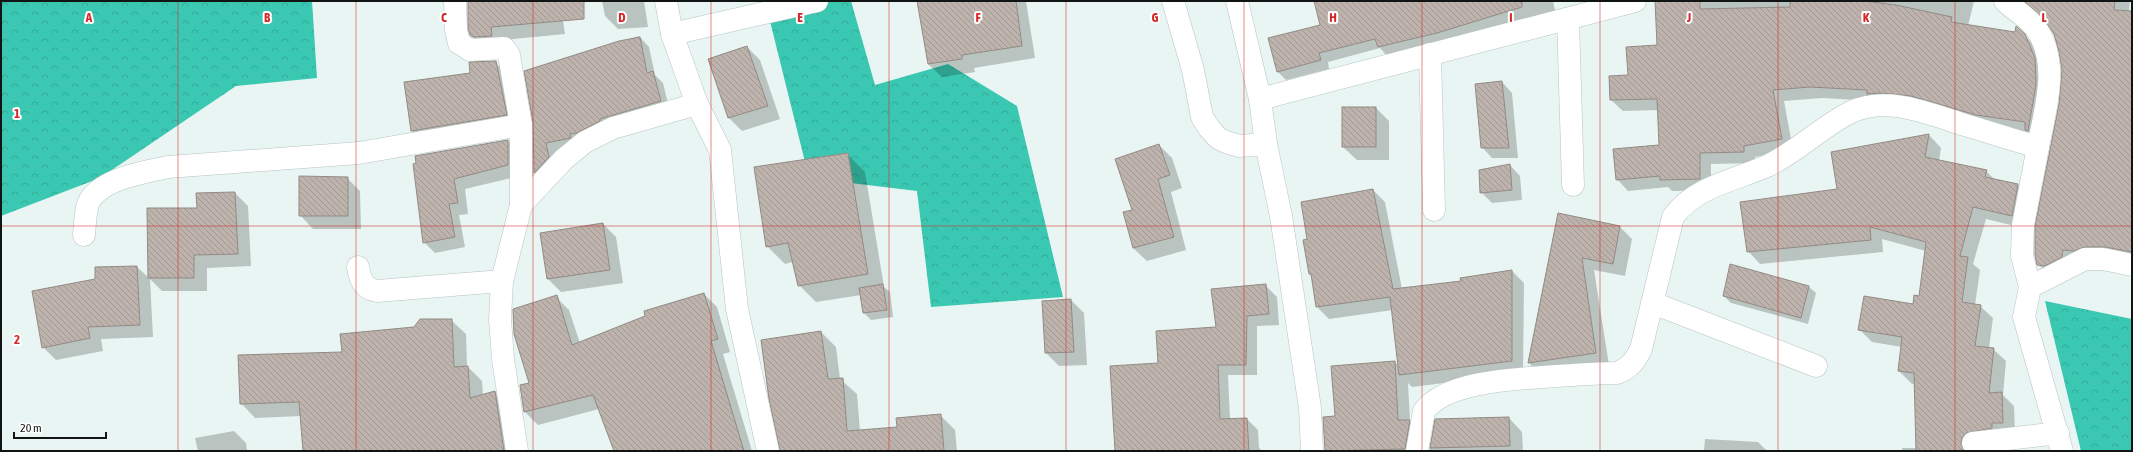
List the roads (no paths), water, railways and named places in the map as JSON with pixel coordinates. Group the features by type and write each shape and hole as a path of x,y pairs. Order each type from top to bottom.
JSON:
{"street":[{"path":"455,1 456,30 459,43 470,50 504,48 510,55 521,125 521,205 502,281 500,319 503,359 517,451"},
{"path":"666,1 672,34 697,104 720,150 737,309 768,451"},
{"path":"672,34 817,1"},
{"path":"1173,1 1193,70 1202,117 1209,128 1218,138 1239,146 1266,144"},
{"path":"1237,1 1260,98 1266,144 1281,216 1310,408 1312,451"},
{"path":"1260,98 1568,20 1635,1"},
{"path":"1973,443 2060,442 2024,317 2030,287 2022,256 2023,225 2050,86 2045,48 2035,28 2005,1"},
{"path":"1568,20 1573,185"},
{"path":"1430,54 1434,210"},
{"path":"521,205 564,159 585,142 613,128 697,104"},
{"path":"1417,451 1424,411 1441,397 1471,386 1497,380 1617,373 1626,370 1637,358 1641,349 1673,217 1680,207 1695,195 1767,165 1791,153 1851,112 1886,105 1910,108 2038,147"},
{"path":"84,235 86,212 94,195 119,179 145,172 168,167 359,153 521,125"},
{"path":"2030,287 2085,259 2103,259 2132,265"},
{"path":"358,267 362,283 370,290 377,291 502,281"},
{"path":"1653,303 1816,366"}]}
